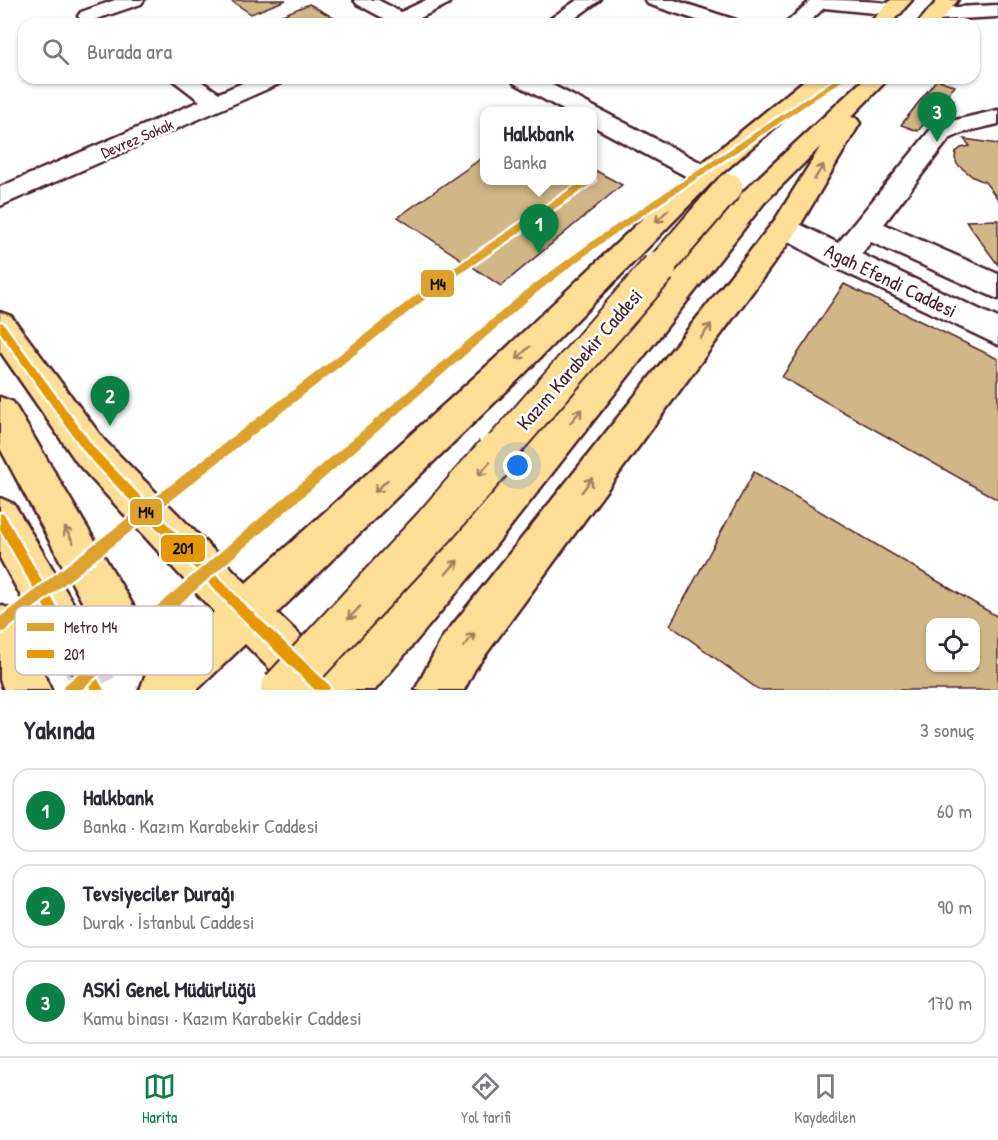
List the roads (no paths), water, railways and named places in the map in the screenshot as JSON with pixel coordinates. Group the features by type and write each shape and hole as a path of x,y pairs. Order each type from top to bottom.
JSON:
{"main road":[{"path":"885,18 898,4"},
{"name":"Kazım Karabekir Caddesi","path":"282,690 434,526 817,84"},
{"name":"Kazım Karabekir Caddesi","path":"344,690 474,541 729,186 871,84"},
{"path":"438,690 459,653 786,227 873,84"},
{"path":"213,642 511,365 729,186"},
{"path":"0,325 91,452 244,612 324,690"},
{"path":"0,413 108,606"},
{"path":"0,518 50,606"},
{"path":"0,627 15,661"},
{"path":"21,675 28,690"},
{"path":"163,690 179,675"}],"street":[{"path":"87,15 134,0"},
{"path":"364,0 393,18"},
{"path":"407,18 441,0"},
{"path":"562,18 590,0"},
{"path":"656,0 711,18"},
{"path":"802,18 820,2 898,4"},
{"path":"937,13 998,11"},
{"path":"190,84 218,103"},
{"name":"Devrez Sokak","path":"0,197 260,84"},
{"path":"533,84 577,107"},
{"path":"842,258 940,134 956,127 998,117"},
{"path":"597,118 729,186"},
{"name":"Agah Efendi Caddesi","path":"786,227 842,258 998,332"},
{"path":"866,228 998,287"}],"tunnel":[{"path":"90,675 98,690"},
{"path":"153,675 163,690"}],"metro line":[{"name":"M4","path":"167,606 532,291 600,240 833,84"},
{"name":"M4","path":"26,606 436,285 584,185"},
{"name":"M4","path":"0,626 15,614"},
{"name":"M4","path":"70,690 87,675"}],"place":[{"name":"ASKİ Genel Müdürlüğü","path":"937,142"},
{"name":"Halkbank","path":"539,254"},
{"name":"Tevsiyeciler Durağı","path":"110,426"}]}
